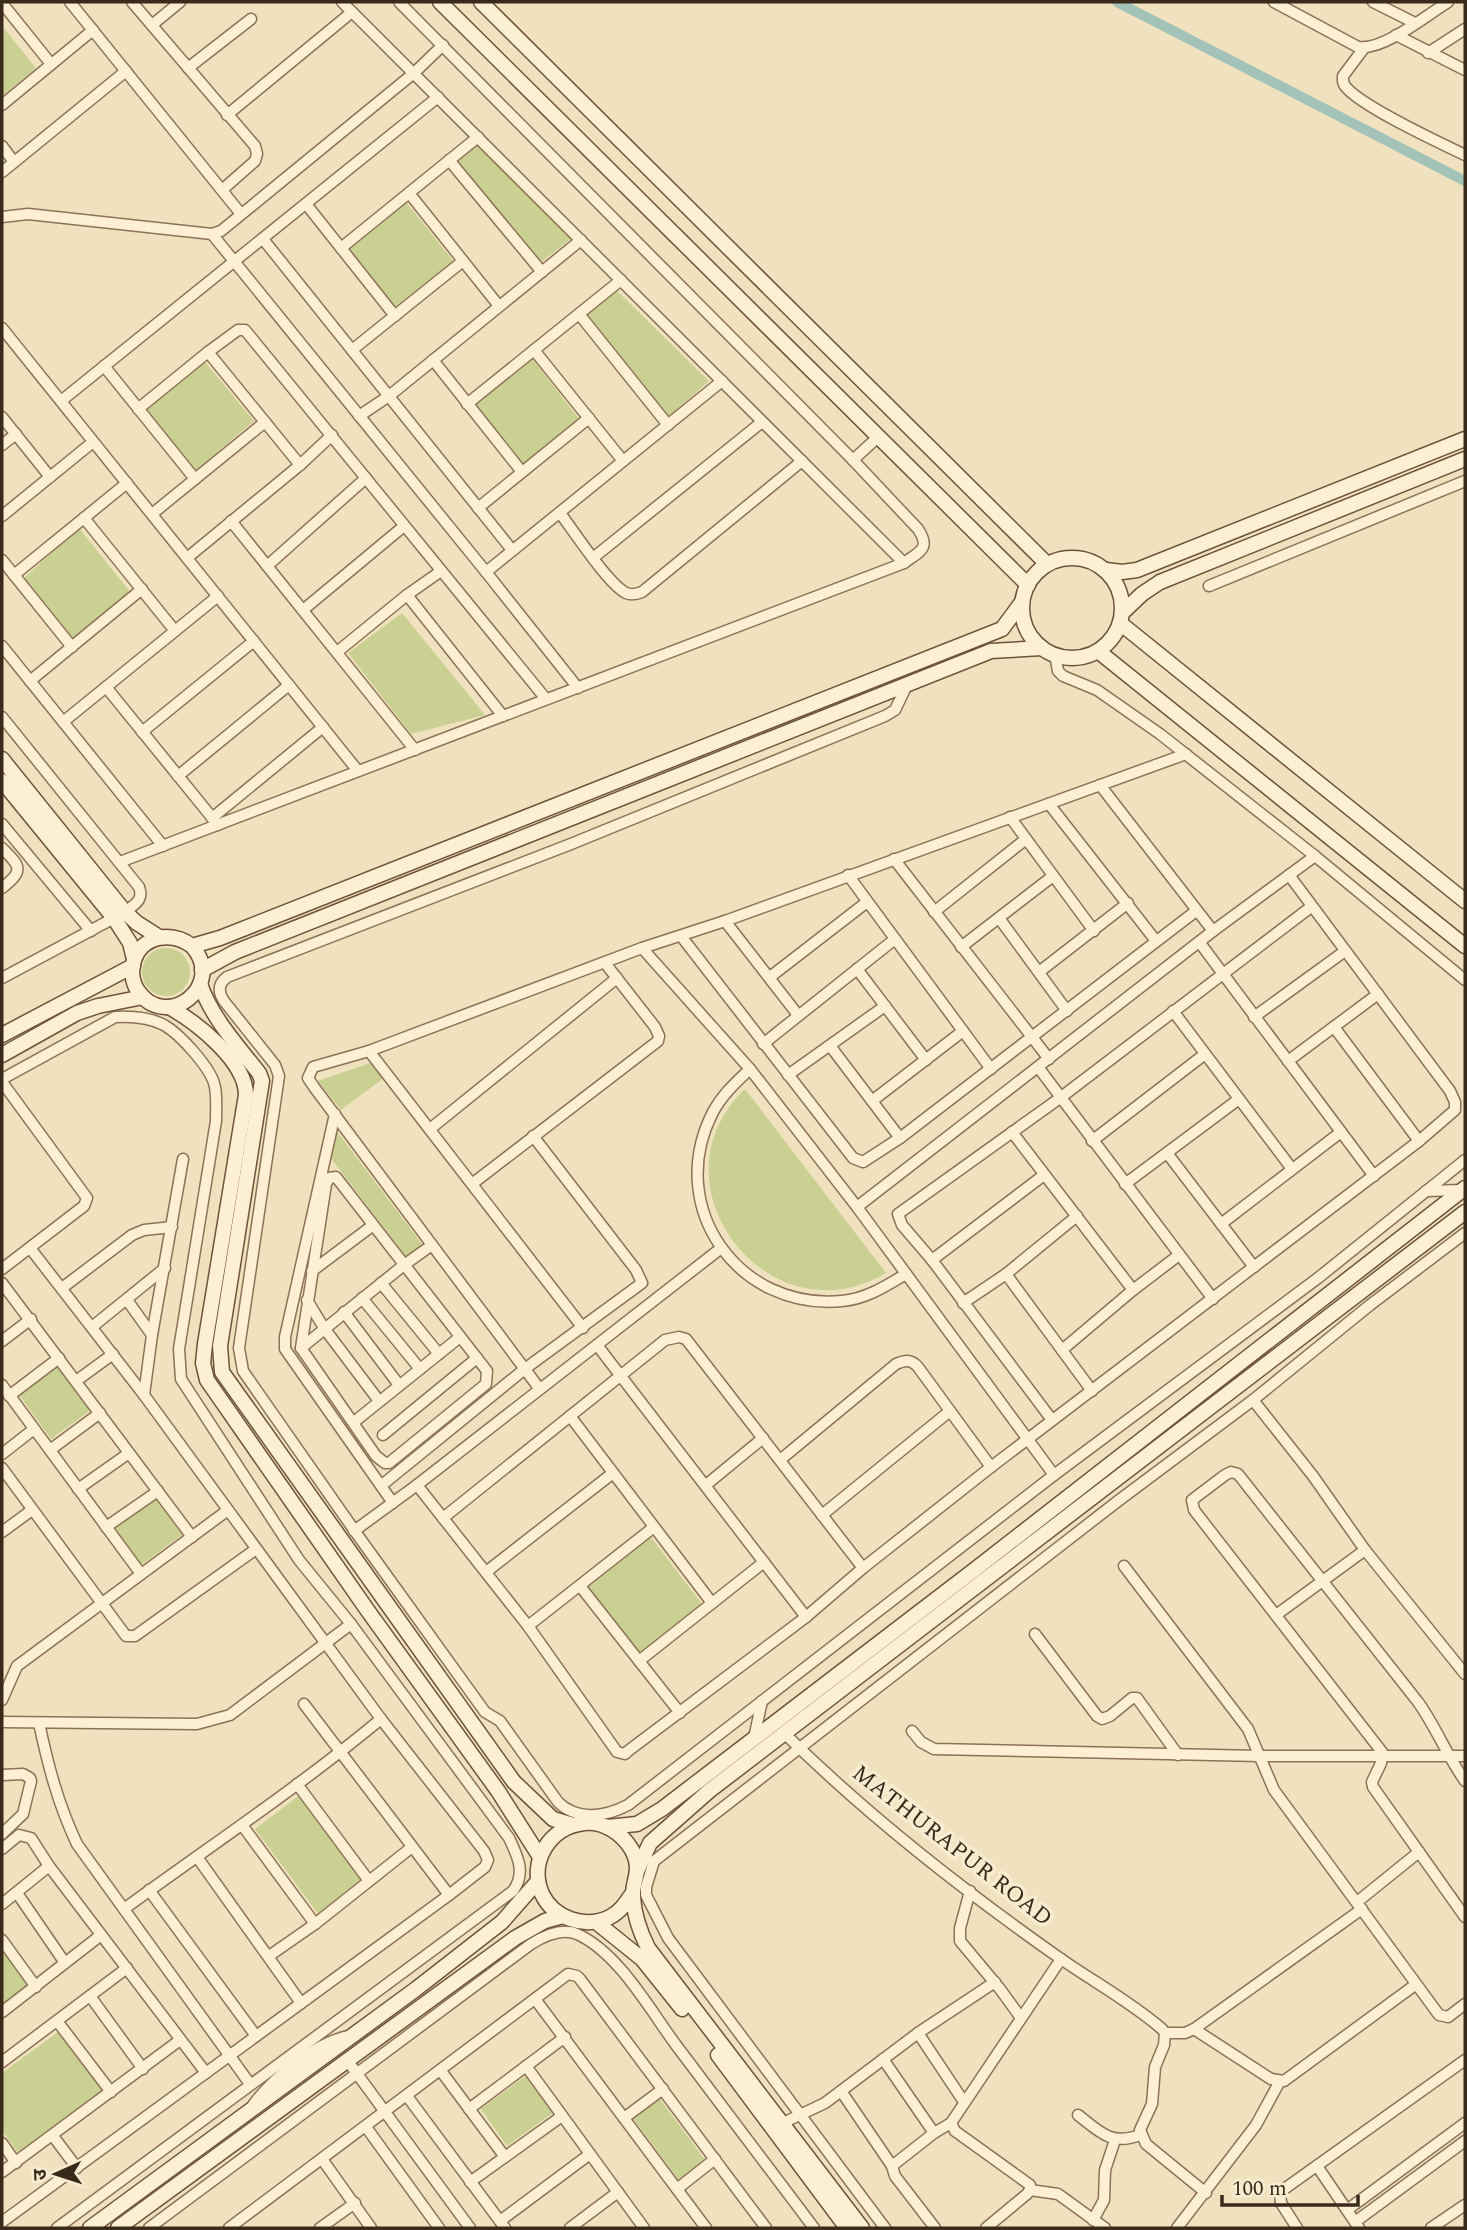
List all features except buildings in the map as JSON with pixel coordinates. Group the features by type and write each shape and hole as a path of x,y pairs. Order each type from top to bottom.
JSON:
{"street":[{"path":"70,2 241,214"},
{"path":"132,2 255,146 257,154 249,167 222,190"},
{"path":"152,25 180,2"},
{"path":"342,2 904,563"},
{"path":"120,862 163,846 215,821 359,771 904,563 922,550 925,539 918,528 399,2"},
{"path":"440,2 1028,585"},
{"path":"481,2 1047,564"},
{"path":"1274,2 1364,48"},
{"path":"1373,2 1415,23"},
{"path":"1448,2 1396,35 1364,48 1343,76 1345,86 1356,96 1412,129 1465,155"},
{"path":"2,3 51,64"},
{"path":"227,115 352,12"},
{"path":"188,68 251,19"},
{"path":"1429,52 1465,29"},
{"path":"2,104 93,30"},
{"path":"1396,35 1465,70"},
{"path":"2,217 28,214 212,234 220,231 414,73 443,45"},
{"path":"2,172 126,71"},
{"path":"61,401 438,97"},
{"path":"341,248 478,137"},
{"path":"2,146 15,162"},
{"path":"449,160 542,272"},
{"path":"409,193 499,306"},
{"path":"306,204 395,316"},
{"path":"212,234 578,688"},
{"path":"263,239 512,550"},
{"path":"359,416 389,396 581,240"},
{"path":"352,350 463,261"},
{"path":"467,404 621,280"},
{"path":"579,314 668,425"},
{"path":"2,328 359,771"},
{"path":"138,409 208,352 243,329 546,699"},
{"path":"534,350 623,461"},
{"path":"208,352 300,466"},
{"path":"433,360 522,472"},
{"path":"104,366 195,479"},
{"path":"486,572 722,381"},
{"path":"2,417 50,477"},
{"path":"478,508 589,418"},
{"path":"152,514 265,422"},
{"path":"593,558 762,422"},
{"path":"2,445 16,434"},
{"path":"187,558 300,466 332,435"},
{"path":"853,460 877,438"},
{"path":"1106,570 1137,570 1465,439"},
{"path":"2,516 93,442"},
{"path":"1121,618 1142,594 1160,582 1465,458"},
{"path":"560,513 593,558 625,592 642,592 802,461"},
{"path":"267,566 366,478"},
{"path":"1209,586 1465,481"},
{"path":"14,575 127,483"},
{"path":"84,518 175,631"},
{"path":"231,521 415,750"},
{"path":"303,610 404,526"},
{"path":"169,1007 188,1000 201,977 235,952 991,651 1049,652 1077,657 1098,651 1115,634 1121,618 1122,597 1106,570 1078,557 1062,558 1047,564 1036,573 1028,585 1022,603 1002,629 220,938 191,946"},
{"path":"2,560 72,647"},
{"path":"337,652 407,594 441,571"},
{"path":"30,681 142,589"},
{"path":"407,594 503,716"},
{"path":"63,722 218,596"},
{"path":"1022,603 1023,620 1031,636 1049,652 1063,676 1097,690 1186,754 1465,980"},
{"path":"1121,618 1465,901"},
{"path":"142,732 254,641"},
{"path":"2,646 163,846"},
{"path":"1098,651 1465,946"},
{"path":"178,776 289,685"},
{"path":"106,687 215,821"},
{"path":"906,687 895,710 885,716 571,844 227,977 220,986 221,997 275,1065 279,1076 239,1348 243,1371 485,1712 500,1721 567,1811 579,1815 595,1815 616,1811 628,1805 1054,1475 1318,1278 1465,1160"},
{"path":"2,717 120,862 142,894 140,900 119,915 2,978"},
{"path":"215,821 323,727"},
{"path":"539,1388 314,1087 308,1078 313,1067 369,1051 642,948 725,921 1186,754"},
{"path":"2,759 119,915 130,943 133,980 144,998 155,1005 169,1007 198,1025 246,1083 205,1344 203,1363 207,1380 498,1791 540,1857"},
{"path":"2,781 119,915 159,937"},
{"path":"1100,785 1213,931"},
{"path":"1049,804 1156,941"},
{"path":"1010,817 1094,931"},
{"path":"2,824 91,931"},
{"path":"934,912 1026,839"},
{"path":"2,848 18,864 18,870 16,876 2,887"},
{"path":"857,1207 1213,931 1315,856"},
{"path":"894,859 1049,1059"},
{"path":"416,1485 528,1626 617,1752 628,1752 806,1617 1028,1438 1419,1142 1455,1110 1450,1091 1289,875"},
{"path":"848,876 991,1069"},
{"path":"961,947 1053,876"},
{"path":"769,977 867,902"},
{"path":"1039,972 1128,903"},
{"path":"1052,1420 932,1260 902,1225 898,1214 1060,1098 1311,907"},
{"path":"681,936 858,1162 869,1160 900,1138 1196,911"},
{"path":"999,918 1067,1011"},
{"path":"725,921 799,1014"},
{"path":"2,1035 133,963 142,947 159,937 173,937 191,946 199,957 201,977 210,1008 259,1073 262,1092 220,1346 222,1372 514,1782 552,1819 573,1825"},
{"path":"763,1044 895,939"},
{"path":"1200,943 1374,1176"},
{"path":"642,948 750,1069 857,1207 1054,1475"},
{"path":"1254,1017 1345,951"},
{"path":"472,1184 658,1041 655,1027 605,963"},
{"path":"857,969 926,1060"},
{"path":"430,1129 617,978"},
{"path":"1288,1062 1378,994"},
{"path":"2,1055 77,1013 98,1006 144,998"},
{"path":"788,1075 831,1047 885,1006"},
{"path":"1173,1011 1292,1169"},
{"path":"2,1268 84,1206 87,1198 2,1081 115,1017 144,1018 163,1024 207,1068 215,1087 216,1121 179,1349 181,1379 299,1560 351,1623 509,1838 519,1858 520,1882 513,1891 57,2228"},
{"path":"1334,1027 1419,1142"},
{"path":"234,1041 247,1030"},
{"path":"872,1101 963,1031"},
{"path":"831,1047 900,1138"},
{"path":"369,1051 583,1328"},
{"path":"1092,1141 1205,1054"},
{"path":"207,1068 227,1057"},
{"path":"1038,1068 1213,1299"},
{"path":"750,1069 728,1090 712,1114 702,1141 698,1170 700,1199 720,1249 748,1276 778,1293 810,1301 844,1301 877,1292 906,1274"},
{"path":"1125,1184 1239,1099"},
{"path":"335,1114 285,1337 285,1349 393,1503"},
{"path":"1012,1132 1133,1290"},
{"path":"1221,1224 1341,1132"},
{"path":"382,1485 526,1368 639,1287 642,1279 533,1136"},
{"path":"1167,1153 1254,1267"},
{"path":"144,1395 183,1159"},
{"path":"932,1260 1044,1175"},
{"path":"329,1178 339,1179 404,1265 487,1371 486,1384 385,1464 376,1456 301,1348 329,1178"},
{"path":"1426,1191 1463,1189"},
{"path":"632,1895 611,1917 596,1922 579,1922 563,1916 551,1907 538,1881 540,1857 547,1843 558,1832 573,1825 590,1822 607,1826 637,1824 662,1809 973,1571 1463,1189"},
{"path":"963,1303 1006,1274 1077,1216"},
{"path":"862,2228 648,1948 639,1930 632,1895 637,1871 650,1843 709,1791 784,1733 1463,1218"},
{"path":"312,1272 372,1226"},
{"path":"62,1288 132,1235 144,1230 172,1227"},
{"path":"885,2228 668,1938 648,1900 646,1887 651,1869 659,1855 1253,1400 1465,1233"},
{"path":"301,1348 432,1245"},
{"path":"2,2222 449,1895 488,1863 487,1854 381,1719 144,1395 30,1248"},
{"path":"354,1531 720,1249"},
{"path":"1062,1350 1179,1255"},
{"path":"93,1327 165,1268"},
{"path":"1006,1274 1092,1391"},
{"path":"2,1283 192,1537"},
{"path":"381,1283 439,1354"},
{"path":"362,1298 419,1369"},
{"path":"127,1300 152,1335"},
{"path":"307,1300 324,1328 379,1401"},
{"path":"344,1312 399,1385"},
{"path":"2,1341 31,1319"},
{"path":"354,1422 460,1337"},
{"path":"443,1518 665,1340 679,1337 686,1339 863,1569"},
{"path":"597,1345 806,1617"},
{"path":"76,1381 113,1354"},
{"path":"9,1395 59,1358"},
{"path":"383,1435 477,1358"},
{"path":"780,1460 904,1360 914,1362 919,1367 991,1467"},
{"path":"2,1385 141,1574"},
{"path":"1253,1400 1313,1476 1365,1550 1465,1674"},
{"path":"821,1515 950,1411"},
{"path":"50,1450 100,1413"},
{"path":"570,1416 712,1603"},
{"path":"2,1454 34,1429"},
{"path":"706,1485 763,1438"},
{"path":"78,1489 129,1453"},
{"path":"1465,1781 1418,1702 1242,1479 1235,1472 1226,1475 1192,1500 1191,1504 1382,1752 1372,1782 1373,1787 1465,1917"},
{"path":"486,1572 613,1473"},
{"path":"4,1475 126,1636 135,1636 256,1549"},
{"path":"106,1527 158,1491"},
{"path":"2,1532 32,1510"},
{"path":"2,1700 17,1666 228,1510"},
{"path":"528,1626 654,1527"},
{"path":"1276,1615 1365,1550"},
{"path":"639,1661 764,1562"},
{"path":"1124,1566 1248,1729 1274,1790 1415,1985 1442,2017 1448,2017 1465,2004"},
{"path":"580,1586 680,1713"},
{"path":"2,1722 197,1724 221,1719 230,1716 351,1623"},
{"path":"1035,1634 1097,1716 1102,1719 1110,1716 1132,1698 1137,1698 1178,1755"},
{"path":"754,1738 762,1701"},
{"path":"304,1704 449,1895"},
{"path":"124,1909 340,1753 381,1719"},
{"path":"39,1723 50,1776 77,1844 250,2084"},
{"path":"912,1731 922,1742 934,1749 1178,1755 1465,1756"},
{"name":"MATHURAPUR ROAD","path":"784,1733 838,1784 970,1891 1061,1959 1144,2015 1165,2033"},
{"path":"2,1775 23,1774 31,1781 23,1814 4,1829"},
{"path":"297,1784 369,1881"},
{"path":"242,1825 315,1924"},
{"path":"607,1826 623,1837 633,1853 637,1871"},
{"path":"2,1849 19,1835 31,1838 49,1866 206,2073"},
{"path":"269,1956 315,1924 412,1847"},
{"path":"1206,2193 1146,2144 1140,2135 1141,2126 1153,2104 1155,2067 1164,2045 1165,2033 1185,2034 1194,2029 1360,1906 1419,1852"},
{"path":"197,1857 301,2003"},
{"path":"2,1904 49,1866"},
{"path":"90,2228 354,2035 502,1922 538,1881"},
{"path":"149,1891 256,2036"},
{"path":"970,1891 960,1928 960,1941 1021,2018"},
{"path":"17,1893 65,1962"},
{"path":"118,2228 515,1938 545,1921 563,1916"},
{"path":"596,1922 642,1959 711,2046 847,2228"},
{"path":"149,2228 531,1944 561,1932 576,1934 611,1959 814,2228"},
{"path":"2,2012 101,1935"},
{"path":"2,1940 36,1987"},
{"path":"892,2166 951,2123 1061,1959"},
{"path":"2,2062 127,1968"},
{"path":"229,2228 441,2071 564,1975 577,1976 766,2228"},
{"path":"783,2123 825,2103 918,2033 995,1982"},
{"path":"1177,2228 1256,2125 1280,2081 1415,1985"},
{"path":"90,1996 143,2069"},
{"path":"536,1999 706,2228"},
{"path":"57,2021 111,2092"},
{"path":"1194,2029 1271,2079 1280,2081"},
{"path":"918,2033 964,2102"},
{"path":"469,2109 565,2037"},
{"path":"2,2172 180,2040"},
{"path":"883,2059 934,2133"},
{"path":"347,2060 470,2228"},
{"path":"1297,2228 1281,2203 1280,2192 1465,2060"},
{"path":"526,2066 618,2192 640,2227"},
{"path":"441,2071 505,2157"},
{"path":"624,2118 663,2089"},
{"path":"841,2091 892,2166 895,2176 935,2228"},
{"path":"407,2096 502,2225 590,2154"},
{"path":"1078,2115 1115,2140 1128,2140 1140,2135"},
{"path":"470,2182 562,2116"},
{"path":"951,2123 956,2131 1027,2182 1030,2190"},
{"path":"1347,2210 1465,2123"},
{"path":"366,2127 439,2228"},
{"path":"53,2136 77,2168"},
{"path":"1093,2220 1104,2200 1105,2170 1115,2140"},
{"path":"1317,2166 1357,2225 1465,2141"},
{"path":"2,2143 16,2163"},
{"path":"322,2159 371,2228"},
{"path":"677,2189 715,2160"},
{"path":"1030,2190 1058,2194 1105,2228"},
{"path":"986,2228 1001,2224 1030,2190"},
{"path":"570,2228 618,2192"},
{"path":"320,2228 355,2203"},
{"path":"1439,2226 1465,2205"}],"green space":[{"path":"2,26 36,68 2,96"},
{"path":"478,145 571,239 541,262 456,162"},
{"path":"406,202 454,262 394,308 346,248"},
{"path":"617,291 709,381 668,417 585,316"},
{"path":"532,358 579,419 522,465 473,405"},
{"path":"205,362 254,421 195,471 146,408"},
{"path":"79,528 131,593 72,640 24,578"},
{"path":"402,613 485,715 411,734 348,653"},
{"path":"166,948 183,955 190,972 183,989 166,996 149,989 142,972 149,955"},
{"path":"373,1062 385,1077 341,1110 318,1081"},
{"path":"745,1089 886,1273 842,1289 800,1287 763,1270 734,1243 715,1207 709,1167 718,1127"},
{"path":"335,1129 425,1248 409,1260 330,1157"},
{"path":"56,1363 91,1410 51,1439 17,1392"},
{"path":"154,1497 182,1535 141,1565 114,1527"},
{"path":"650,1536 702,1604 638,1654 585,1588"},
{"path":"301,1794 365,1881 319,1915 255,1829"},
{"path":"2,1942 32,1986 2,2008"},
{"path":"62,2029 106,2090 19,2154 2,2130 2,2073"},
{"path":"527,2075 554,2112 507,2146 481,2109"},
{"path":"659,2098 705,2160 679,2180 633,2118"}],"waterway":[{"path":"1117,2 1465,181"}]}
